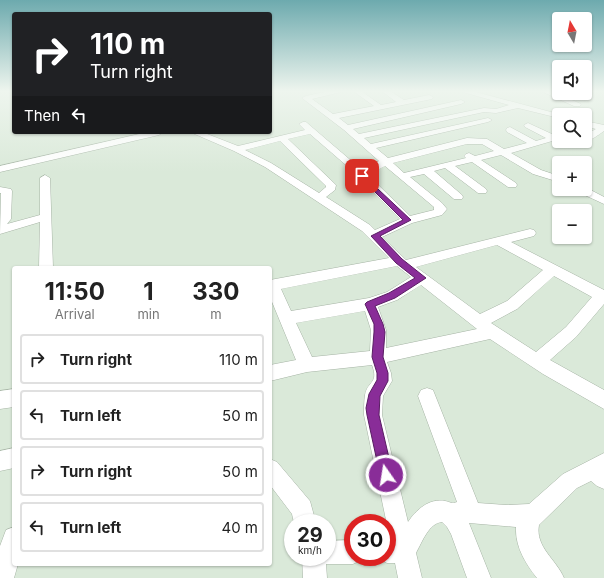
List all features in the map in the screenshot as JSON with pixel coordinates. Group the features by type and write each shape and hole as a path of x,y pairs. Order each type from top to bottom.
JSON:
{"street":[{"path":"333,118 438,205 441,210 438,213 408,220 375,236"},
{"path":"347,128 391,118"},
{"path":"358,137 447,118"},
{"path":"369,147 488,120"},
{"path":"303,124 408,220"},
{"path":"528,125 552,135"},
{"path":"592,125 603,128"},
{"path":"592,134 603,128"},
{"path":"510,130 535,144"},
{"path":"237,148 311,131"},
{"path":"0,169 150,134"},
{"path":"199,134 237,148 268,165 366,228 402,263 492,332 537,361 604,400"},
{"path":"282,138 332,185 331,188 319,198"},
{"path":"402,176 504,152 552,138"},
{"path":"361,176 385,162 453,144 477,140 484,141 537,172 552,177"},
{"path":"453,144 512,185"},
{"path":"447,165 482,191"},
{"path":"426,170 458,197"},
{"path":"45,178 44,217 46,266"},
{"path":"0,190 7,191 5,219 0,224"},
{"path":"592,194 604,200"},
{"path":"0,230 44,217"},
{"path":"272,285 402,263 530,233"},
{"path":"499,241 603,296 571,332 537,361"},
{"path":"479,322 512,305 552,270"},
{"path":"286,318 370,304 392,296 421,278"},
{"path":"272,287 307,365"},
{"path":"370,304 380,332 377,357 383,373 383,381 374,394 372,408 390,514"},
{"path":"272,372 307,365 377,357 492,332"},
{"path":"427,396 468,504 458,514 458,525 479,578"},
{"path":"0,400 12,398"},
{"path":"0,461 12,458"},
{"path":"552,578 535,556 526,538 527,525 533,515 570,480 600,470"},
{"path":"272,472 302,509 303,514"},
{"path":"410,578 396,551 425,517 436,511 458,514 506,516 533,515"},
{"path":"0,539 12,538"},
{"path":"2,578 12,545"},
{"path":"314,566 315,578"}],"route":[{"path":"362,176 408,220 375,236 399,261 421,278 392,296 370,304 380,332 377,357 383,373 383,381 374,394 372,408 386,475"}]}
